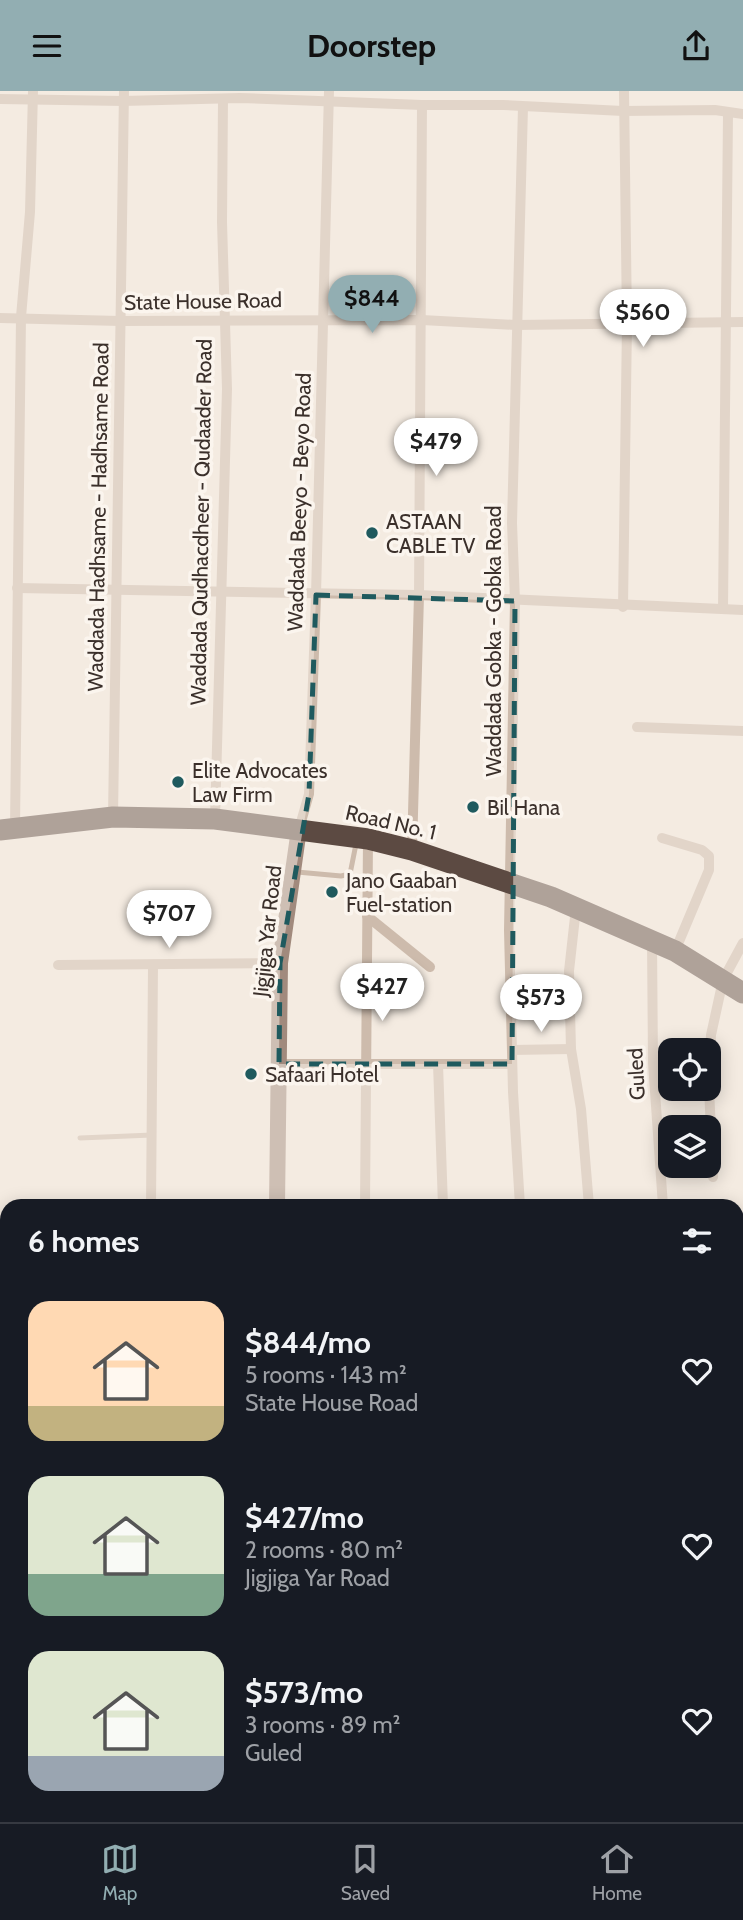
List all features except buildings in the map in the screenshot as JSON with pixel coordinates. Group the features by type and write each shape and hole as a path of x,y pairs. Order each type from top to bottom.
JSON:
{"highway":[{"name":"Road No. 1","path":"7,829 114,817 215,819 362,838 412,850 511,881 675,951 743,993"}],"street":[{"path":"442,104 443,91"},
{"path":"503,105 504,91"},
{"path":"623,607 627,323 624,91"},
{"path":"7,829 17,588 21,317 30,212 33,95"},
{"path":"0,99 33,95 223,99 240,95 328,97 422,105 503,105 623,111 715,110 728,114 743,114"},
{"name":"Waddada Hadhsame - Hadhsame Road","path":"114,817 124,96"},
{"name":"Waddada Beeyo - Beyo Road","path":"299,829 309,794 328,97"},
{"name":"Waddada Qudhacdheer - Qudaader Road","path":"215,819 226,389 222,222 223,99"},
{"path":"412,850 422,320 422,105"},
{"name":"Waddada Gobka - Gobka Road","path":"520,1199 512,1064 509,930 514,601 512,523 523,107"},
{"path":"723,609 728,114"},
{"name":"State House Road","path":"0,318 120,321 422,320 516,325 743,322"},
{"path":"17,588 418,595 623,607 743,610"},
{"path":"637,727 743,731"},
{"name":"Jigjiga Yar Road","path":"277,1199 280,963 299,829"},
{"path":"362,838 367,916 365,1199"},
{"path":"662,838 702,850 709,856 709,870 675,951"},
{"path":"576,908 569,971 571,1049 581,1109 588,1199"},
{"path":"367,916 430,967"},
{"name":"Guled","path":"652,941 653,1063 663,1199"},
{"path":"711,1038 723,980 743,943"},
{"path":"58,965 280,963"},
{"path":"151,1199 153,966"},
{"path":"512,1050 571,1049"},
{"path":"279,1064 512,1064"},
{"path":"438,1065 443,1199"}],"lane":[{"path":"293,871 341,876 351,874 362,838"},
{"path":"80,1138 152,1135"}],"highlighted area":[{"path":"316,595 515,601 512,1064 279,1064 280,963 309,794"}],"place":[{"name":"ASTAAN CABLE TV","path":"372,533"},
{"name":"Elite Advocates Law Firm","path":"178,782"},
{"name":"Bil Hana","path":"473,807"},
{"name":"Jano Gaaban Fuel-station","path":"332,892"},
{"name":"Safaari Hotel","path":"251,1074"}]}
